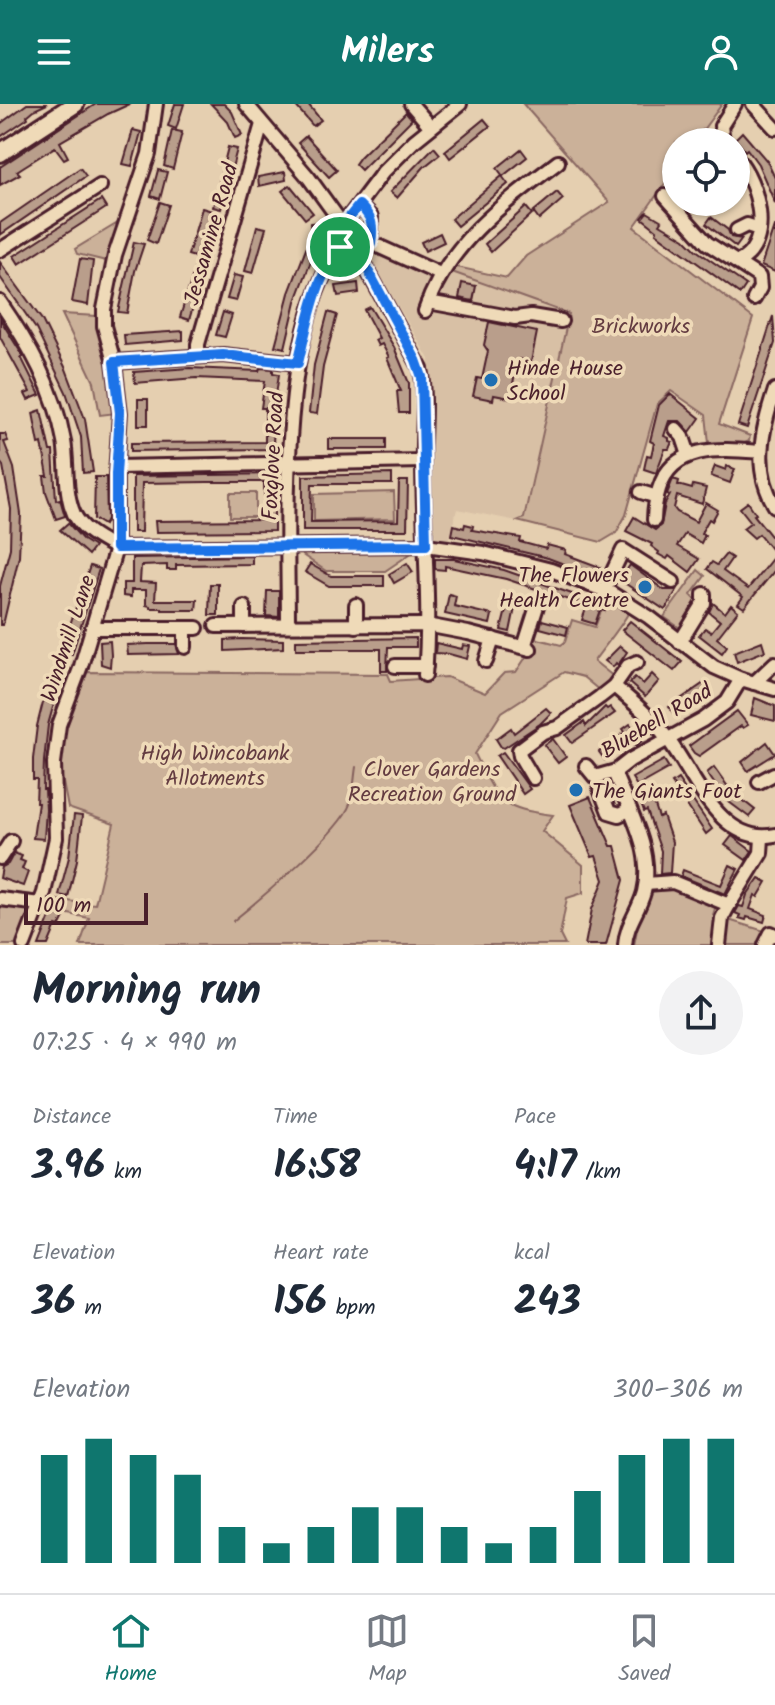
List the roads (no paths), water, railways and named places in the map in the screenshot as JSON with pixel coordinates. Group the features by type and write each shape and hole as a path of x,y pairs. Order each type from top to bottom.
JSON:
{"main road":[{"path":"0,153 75,104"}],"street":[{"name":"Windmill Lane","path":"24,945 40,904 56,838 54,763 59,725 116,548 120,413 114,362 104,326 104,309 115,255 149,154 156,104"},
{"path":"246,104 262,124 279,134 343,225 421,369 426,671 395,666"},
{"path":"411,104 431,127"},
{"path":"343,225 383,172 460,104"},
{"path":"721,128 735,104"},
{"path":"753,104 775,128"},
{"name":"Jessamine Road","path":"198,355 198,344 262,124"},
{"path":"558,162 473,232 440,274 426,306 561,321"},
{"path":"738,262 744,260 751,250 759,229 756,191 750,178"},
{"path":"0,250 100,186"},
{"path":"359,205 371,217 371,243"},
{"path":"683,216 707,243 759,277 760,288 754,299"},
{"path":"737,230 747,225 759,229"},
{"path":"353,242 371,243 440,274"},
{"name":"Foxglove Road","path":"288,625 289,465 291,413 298,363 324,273 331,259 353,242"},
{"path":"0,302 32,353 51,393 64,444 70,503 74,513 80,524 116,548 426,545 514,560 604,590 649,617 714,667 775,689"},
{"path":"114,362 198,355 267,358 298,363"},
{"path":"775,390 761,452 763,476 775,506"},
{"path":"676,429 683,437 689,455"},
{"path":"654,520 657,497 667,471 689,455 714,450 761,452"},
{"path":"117,467 423,461"},
{"path":"641,492 657,497"},
{"path":"604,590 623,550 673,582"},
{"path":"680,642 704,603 704,594"},
{"path":"216,626 426,625 527,648 538,603"},
{"path":"356,605 356,626"},
{"path":"244,607 244,626"},
{"path":"92,628 191,628 185,647"},
{"path":"486,661 493,639"},
{"path":"533,778 519,750 543,732 557,728 614,686 628,666 637,662"},
{"name":"Bluebell Road","path":"586,766 595,777 616,771 727,702 747,681 775,663"},
{"path":"614,686 648,716 668,739 720,815 732,825 769,836 722,918 719,945"},
{"path":"616,771 624,831"},
{"path":"759,782 772,771"},
{"path":"600,789 609,812 624,813"},
{"path":"624,813 644,848 647,863 646,884 626,933 625,945"},
{"path":"0,858 11,841"},
{"path":"646,884 673,882 729,905"},
{"path":"0,899 40,904"}],"waterway":[{"path":"233,921 298,865 343,816 350,804 356,767"}],"place":[{"name":"Hinde House School","path":"491,380"},
{"name":"The Flowers Health Centre","path":"645,587"},
{"name":"The Giants Foot","path":"576,790"}],"park label":[{"name":"Brickworks","path":"641,325"},
{"name":"High Wincobank Allotments","path":"215,764"},
{"name":"Clover Gardens Recreation Ground","path":"432,780"}]}
